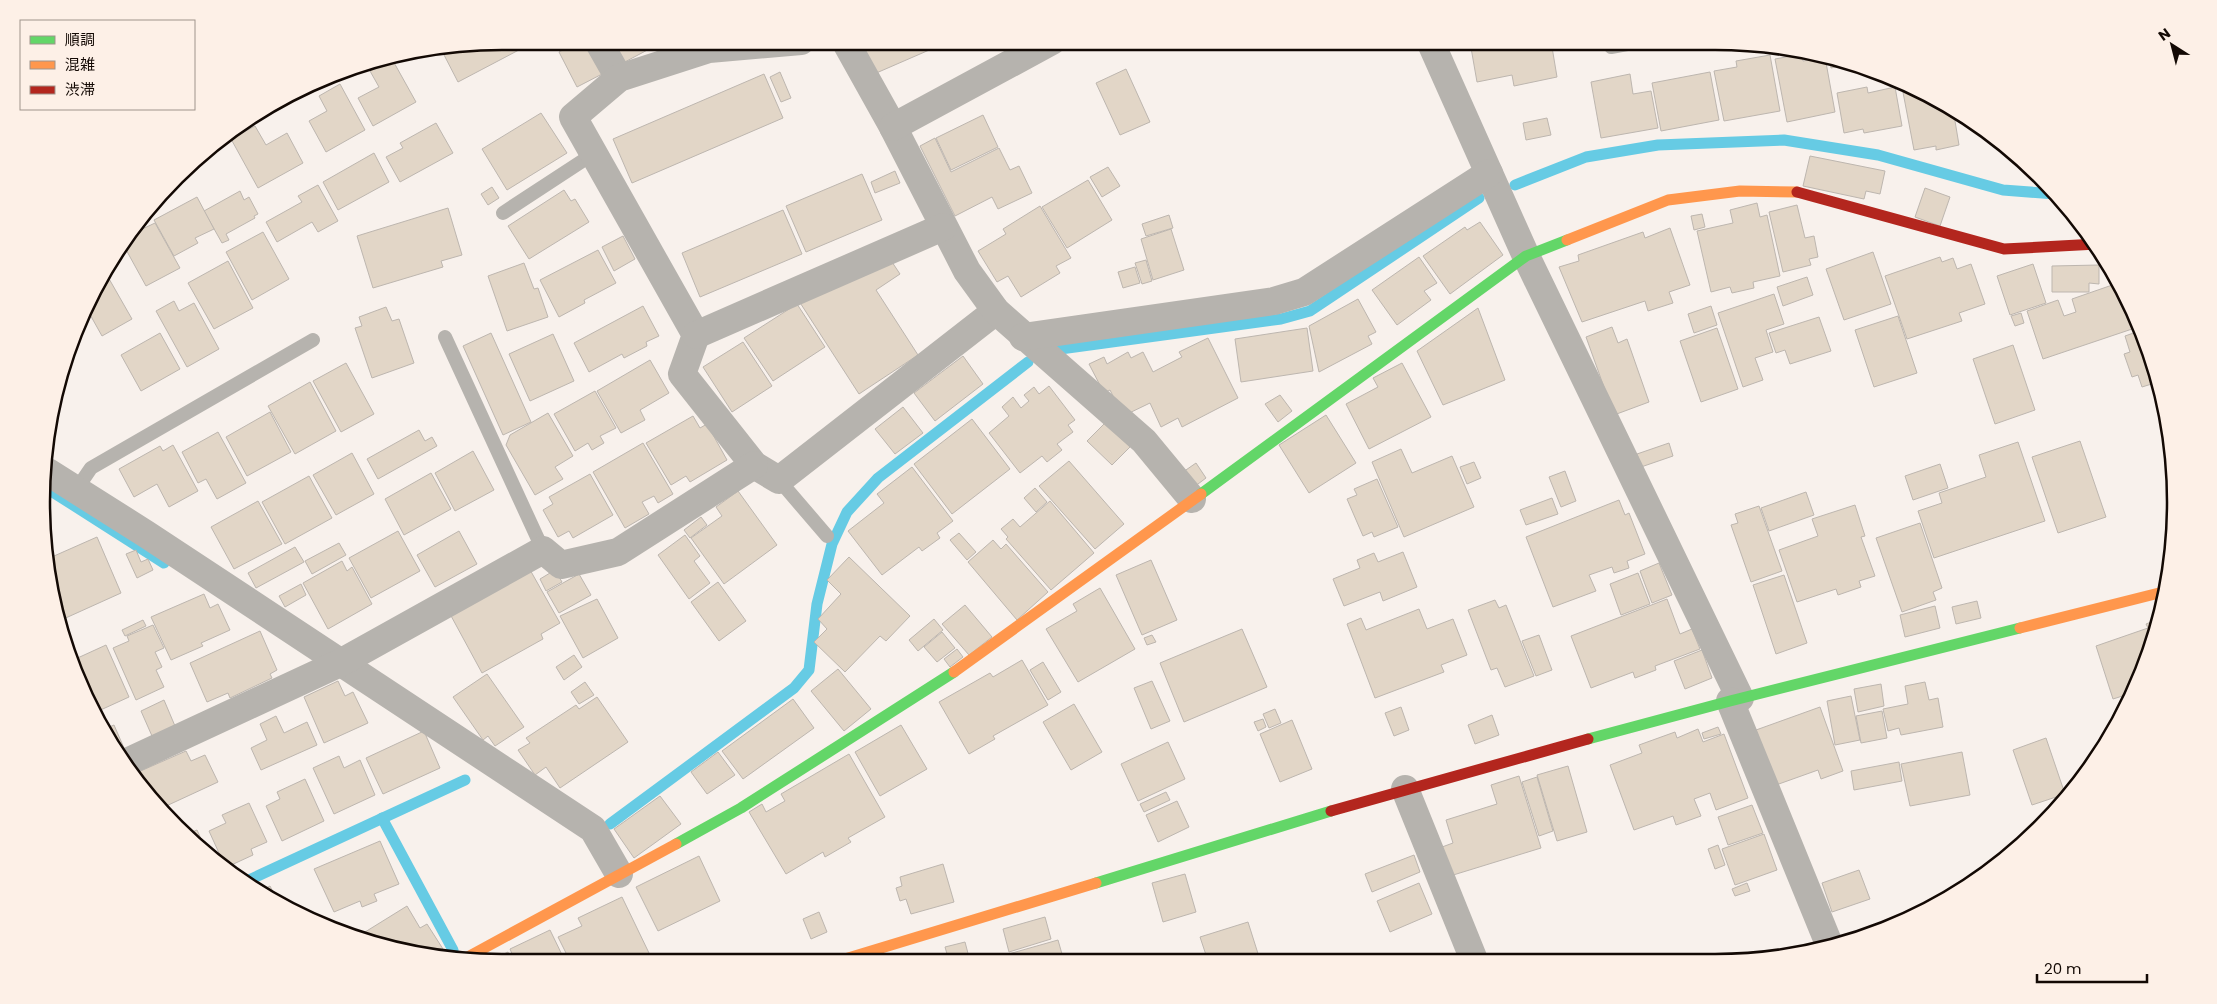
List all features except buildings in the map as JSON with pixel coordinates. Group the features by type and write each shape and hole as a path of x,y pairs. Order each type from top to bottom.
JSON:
{"street":[{"path":"603,50 619,78"},
{"path":"696,335 573,117 619,78 706,50"},
{"path":"850,50 893,127 967,271 996,312 1144,441 1192,499"},
{"path":"893,127 1035,50"},
{"path":"1434,50 1526,256 1735,700 1827,940"},
{"path":"1023,337 1274,301 1304,292 1489,173"},
{"path":"475,953 741,808 971,661 1526,256 1668,200 1740,191 1796,192 1910,225 2004,249 2086,245"},
{"path":"943,226 696,335 682,374 754,465 779,480 996,312"},
{"path":"131,760 340,663 543,550 561,565 618,552 754,465"},
{"path":"51,474 593,830 619,874"},
{"path":"860,954 1405,789 1735,700 2157,593"},
{"path":"1405,789 1472,954"}],"lane":[{"path":"503,213 593,154"},
{"path":"445,336 543,550"},
{"path":"76,490 91,468 313,340"},
{"path":"779,480 826,536"}],"waterway":[{"path":"1515,185 1586,157 1658,145 1784,140 1878,155 2003,190 2045,193"},
{"path":"1053,350 1281,319 1310,311 1479,198"},
{"path":"610,824 794,688 809,670 817,604 832,544 847,512 878,478 1028,362"},
{"path":"50,491 164,563"},
{"path":"252,879 465,780"},
{"path":"382,818 453,950"}],"traffic: fast":[{"path":"1201,494 1526,256 1567,240"},
{"path":"1588,739 2020,628"},
{"path":"676,844 741,808 954,672"},
{"path":"1096,883 1331,811"}],"traffic: slow":[{"path":"1567,240 1668,200 1740,191 1797,192"},
{"path":"954,672 1201,494"},
{"path":"2020,628 2157,593"},
{"path":"475,953 676,844"},
{"path":"861,954 1096,883"}],"traffic: jam":[{"path":"1797,192 2004,249 2086,245"},
{"path":"1331,811 1588,739"}]}
